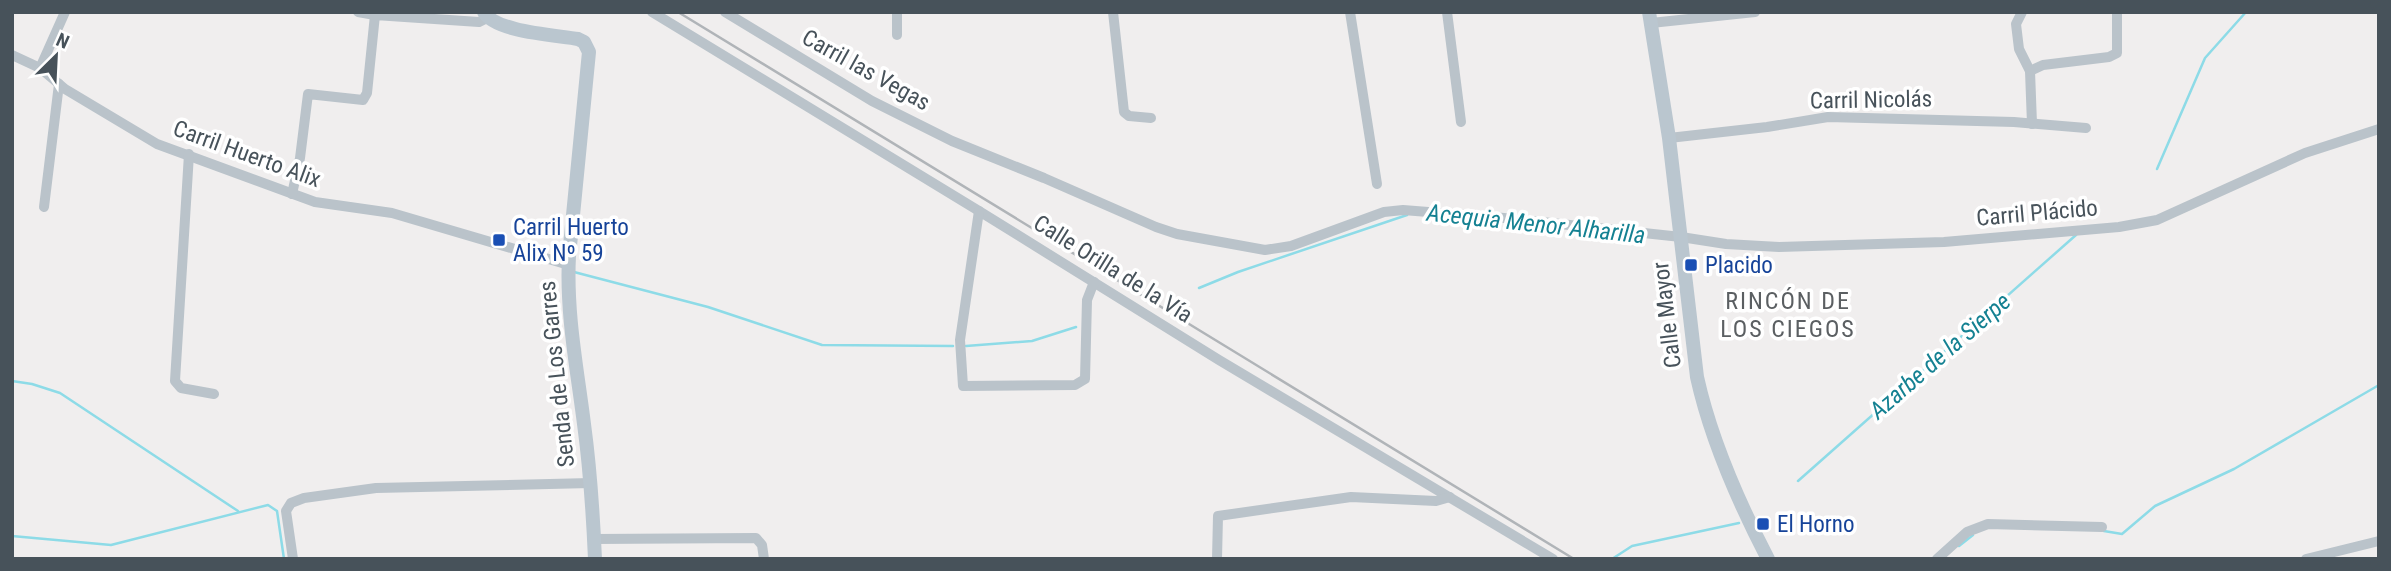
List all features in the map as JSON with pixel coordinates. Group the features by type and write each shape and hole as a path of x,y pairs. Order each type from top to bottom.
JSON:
{"street":[{"path":"40,68 65,12"},
{"path":"358,12 479,22 486,15"},
{"name":"Calle Orilla de la Vía","path":"652,12 1219,360 1553,559"},
{"name":"Carril las Vegas","path":"725,12 872,101 952,141 1177,234 1252,248 1278,249 1384,212 1403,210 1681,237"},
{"path":"897,12 897,35"},
{"path":"1113,12 1124,112 1129,116 1151,118"},
{"path":"1350,12 1377,184"},
{"path":"1447,12 1461,122"},
{"path":"1650,18 1755,12"},
{"path":"2022,12 2016,24 2019,49 2030,71 2032,124"},
{"path":"2030,71 2043,65 2109,57 2117,53 2117,12"},
{"path":"292,194 300,158 308,94 363,100 367,93 375,15"},
{"name":"Senda de Los Garres","path":"486,15 508,27 578,39 587,47 589,59 569,265 572,332 591,483 595,559"},
{"name":"Calle Mayor","path":"1650,18 1669,138 1693,352 1703,400 1725,461 1768,559"},
{"name":"Carril Huerto Alix","path":"12,55 40,68 59,85 149,140 292,194 323,204 392,213 569,265"},
{"path":"44,207 59,85"},
{"name":"Carril Nicolás","path":"1669,138 1828,117 2086,128"},
{"name":"Carril Plácido","path":"1681,237 1726,244 1779,247 1944,242 2119,227 2157,220 2305,153 2379,129"},
{"path":"188,154 175,381 181,388 214,394"},
{"path":"979,211 960,340 963,386 1075,385 1085,379 1087,300 1094,282"},
{"path":"293,559 286,511 291,503 304,498 376,488 591,483"},
{"path":"1217,559 1218,516 1351,497 1436,501 1450,497"},
{"path":"1937,559 1966,532 1989,524 2102,527"},
{"path":"594,539 756,538 762,545 764,559"},
{"path":"2306,559 2349,554 2379,541"}],"waterway":[{"name":"Azarbe de la Sierpe","path":"2157,169 2205,58 2246,12"},
{"name":"Acequia Menor Alharilla","path":"1199,288 1238,272 1407,215"},
{"name":"Azarbe de la Sierpe","path":"1798,481 2076,235"},
{"name":"Acequia Menor Alharilla","path":"574,272 708,307 822,345 953,346"},
{"name":"Acequia Menor Alharilla","path":"966,346 1032,341 1076,327"},
{"path":"12,381 60,393 238,511"},
{"path":"2104,531 2122,534 2155,506 2234,469 2379,385"},
{"path":"12,536 111,545 268,505 277,511 284,559"},
{"name":"Azarbe de la Sierpe","path":"1612,559 1632,546 1739,523"},
{"path":"1959,546 1973,535"}],"railway":[{"path":"678,12 1574,559"}],"place":[{"name":"Carril Huerto Alix Nº 59","path":"499,240"},
{"name":"Placido","path":"1691,265"},
{"name":"El Horno","path":"1763,524"}],"district":[{"name":"RINCÓN DE LOS CIEGOS","path":"1788,315"}]}
